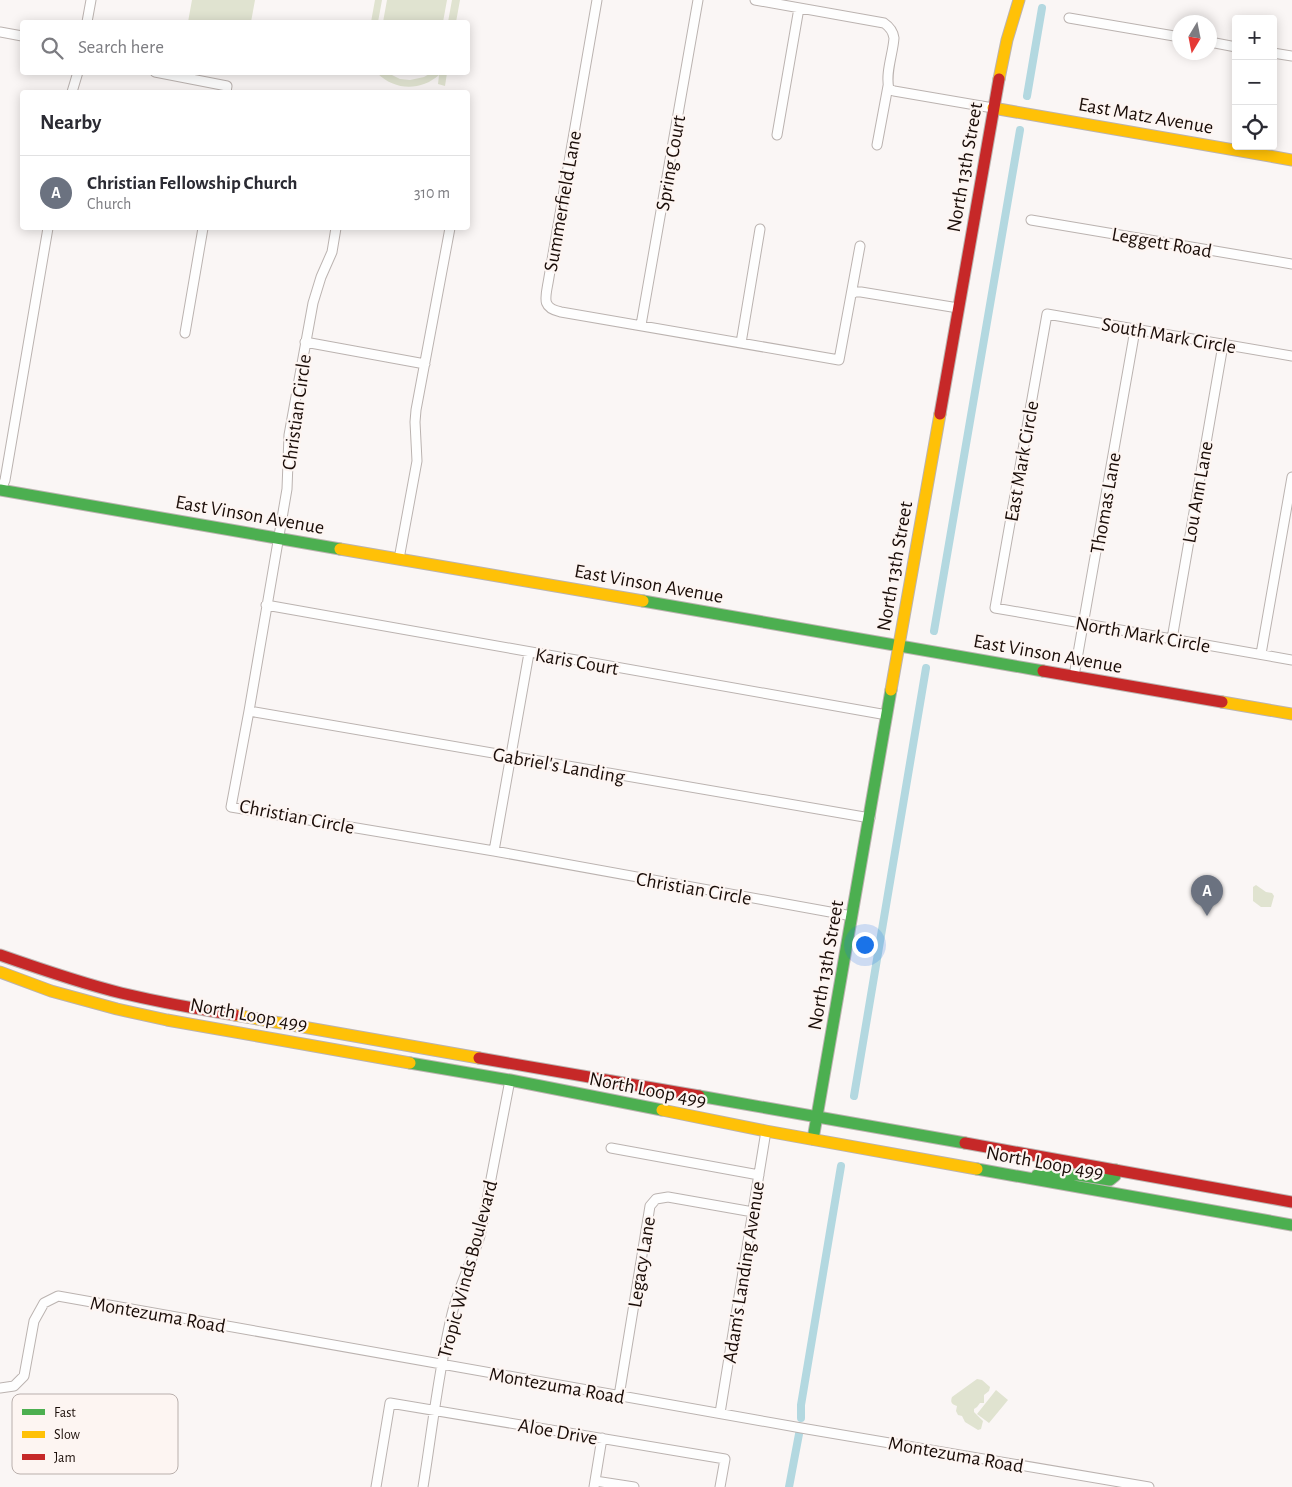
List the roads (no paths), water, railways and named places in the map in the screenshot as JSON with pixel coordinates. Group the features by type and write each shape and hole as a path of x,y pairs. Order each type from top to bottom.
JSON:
{"main road":[{"name":"North 13th Street","path":"813,1140 993,108 1012,21 1019,0"},
{"name":"East Matz Avenue","path":"993,108 1292,160"},
{"name":"East Vinson Avenue","path":"0,490 1292,714"},
{"name":"North Loop 499","path":"0,955 56,975 121,994 170,1004 817,1116 1292,1202"},
{"name":"North Loop 499","path":"0,972 51,990 117,1009 167,1020 510,1080 813,1140 1292,1225"},
{"path":"510,1080 515,1074 590,1085 632,1084"},
{"path":"1024,1178 1042,1174 1062,1174 1110,1180 1116,1175 1116,1170"}],"street":[{"path":"87,20 90,0"},
{"name":"Summerfield Lane","path":"597,0 554,244 546,302 548,306 556,311 641,326"},
{"name":"Spring Court","path":"641,326 698,0"},
{"path":"755,0 877,21 890,27 894,38 888,86 877,145"},
{"path":"777,135 799,8"},
{"path":"1069,18 1172,36"},
{"path":"0,32 20,36"},
{"path":"1217,43 1232,46"},
{"path":"1277,54 1292,56"},
{"path":"73,90 77,75"},
{"path":"170,75 227,86 226,90"},
{"path":"888,86 889,89 894,91 993,108"},
{"name":"Leggett Road","path":"1031,220 1292,264"},
{"path":"741,343 760,229"},
{"path":"0,490 5,480 48,230"},
{"path":"186,332 203,230"},
{"name":"Christian Circle","path":"336,230 332,252 312,303 289,435 287,489 231,807 494,851 852,916"},
{"path":"399,559 417,461 415,422 450,230"},
{"path":"641,326 839,360 860,246"},
{"path":"852,294 861,292 958,308"},
{"name":"South Mark Circle","path":"1047,314 1292,356"},
{"name":"East Mark Circle","path":"995,608 1047,314"},
{"name":"Thomas Lane","path":"1074,676 1136,330"},
{"path":"305,342 425,364"},
{"name":"Lou Ann Lane","path":"1172,639 1223,345"},
{"path":"1261,654 1292,477"},
{"name":"Karis Court","path":"266,605 887,715"},
{"name":"North Mark Circle","path":"995,608 1292,660"},
{"path":"494,851 529,653"},
{"name":"Gabriel's Landing","path":"249,711 870,818"},
{"name":"Tropic Winds Boulevard","path":"423,1487 451,1318 456,1299 480,1236 510,1080"},
{"name":"Adam's Landing Avenue","path":"720,1413 766,1131"},
{"path":"611,1148 759,1175"},
{"name":"Legacy Lane","path":"619,1396 650,1206 656,1199 668,1197 753,1212"},
{"name":"Montezuma Road","path":"0,1388 14,1386 24,1376 34,1322 44,1303 58,1296 619,1396 1149,1487"},
{"name":"Aloe Drive","path":"376,1487 390,1403 725,1459 720,1487"},
{"path":"602,1438 594,1484 634,1487"}],"waterway":[{"path":"1027,96 1042,8"},
{"path":"934,631 1020,130"},
{"path":"854,1096 926,668"},
{"path":"801,1418 801,1405 841,1166"},
{"path":"789,1487 799,1434"}],"place":[{"name":"Christian Fellowship Church","path":"1207,916"}]}
